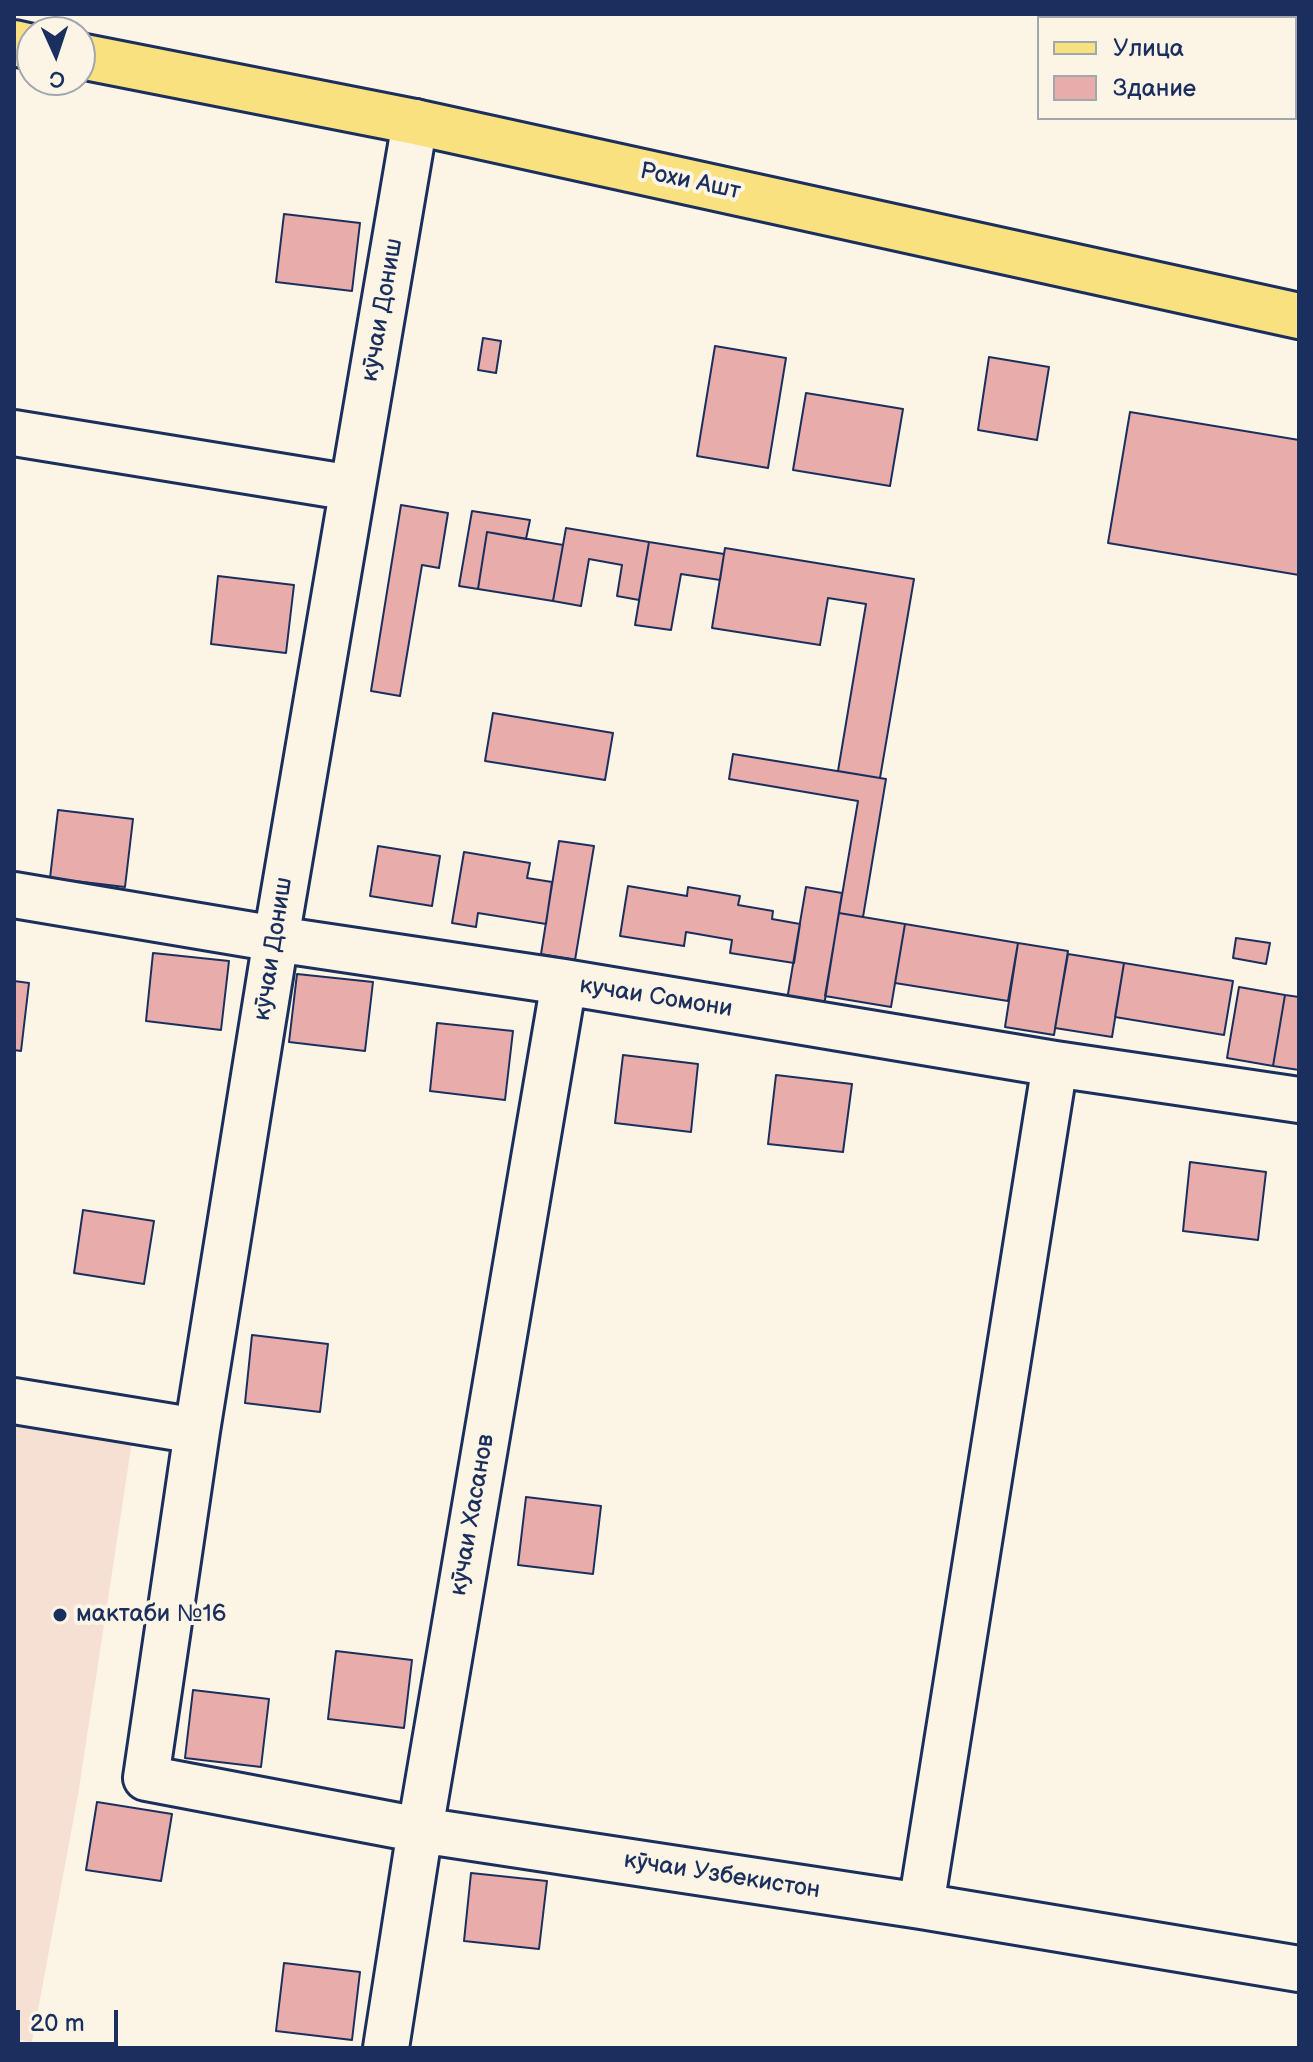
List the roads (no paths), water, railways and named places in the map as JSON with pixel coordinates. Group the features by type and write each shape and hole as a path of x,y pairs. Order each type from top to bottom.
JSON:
{"main road":[{"name":"Рохи Ашт","path":"96,59 415,122 1299,316"}],"street":[{"name":"кӯчаи Дониш","path":"146,1778 197,1431 276,939 415,122"},
{"path":"14,433 352,488"},
{"name":"кучаи Сомони","path":"14,895 1055,1064 1299,1100"},
{"name":"кӯчаи Хасанов","path":"386,2048 564,982"},
{"path":"921,1906 1055,1064"},
{"path":"14,1401 197,1431"},
{"name":"кӯчаи Узбекистон","path":"146,1778 420,1830 921,1906 1299,1969"}],"place":[{"name":"мактаби №16","path":"60,1615"}]}
